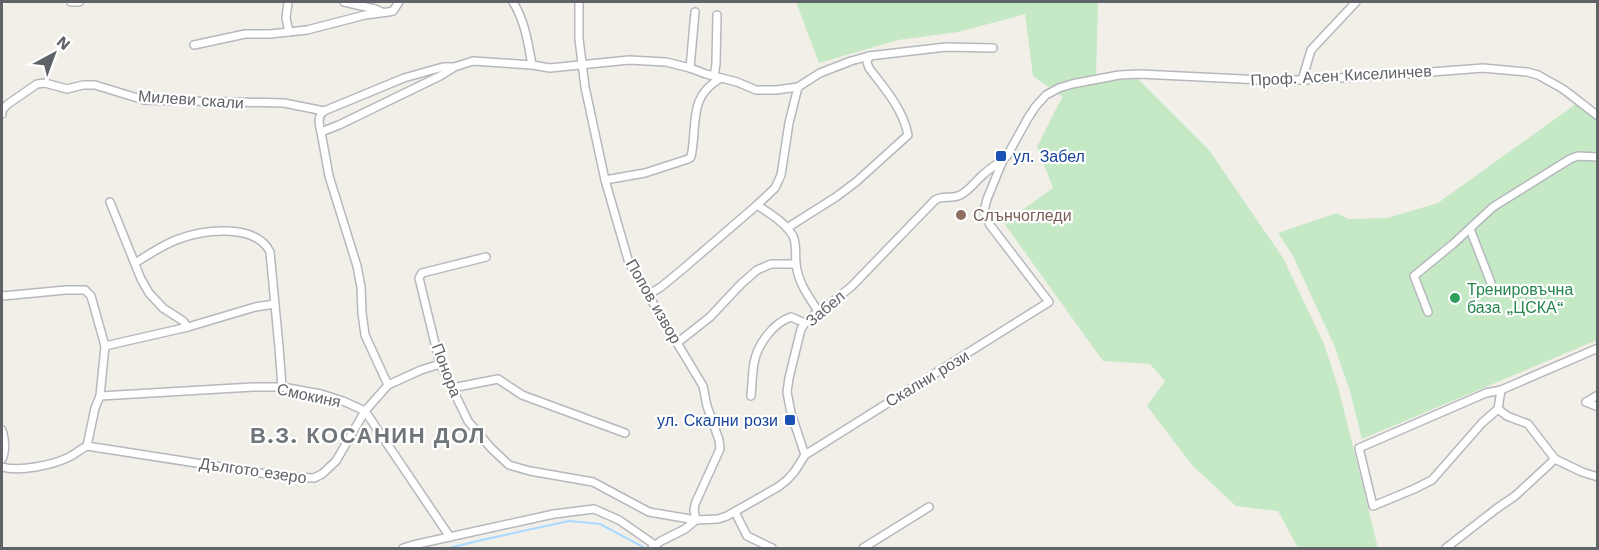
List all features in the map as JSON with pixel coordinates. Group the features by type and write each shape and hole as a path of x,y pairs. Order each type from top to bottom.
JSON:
{"street":[{"path":"71,2 79,2"},
{"path":"288,2 286,18 289,32"},
{"path":"344,2 383,13"},
{"path":"194,45 245,34 307,30 365,15 393,11 399,2"},
{"path":"513,2 521,18 532,65"},
{"name":"Попов извор","path":"579,2 582,64 605,180 629,263 703,386 707,406 719,440 720,448 695,504 696,520"},
{"path":"1302,80 1311,50 1356,2"},
{"path":"690,68 695,12"},
{"path":"605,180 645,173 691,157 698,102 703,92 717,77 717,15"},
{"path":"321,132 440,76 454,67 473,61 550,68 628,60 666,62 737,82 756,90 777,90 798,87 820,73 851,60 869,56 946,47 993,48"},
{"path":"787,228 856,182 908,135 896,104 869,68 867,62 869,56"},
{"path":"388,385 365,335 357,266 329,176 319,119 324,111 404,78 443,67 454,67"},
{"name":"Проф. Асен Киселинчев","path":"1072,84 1140,74 1302,80 1483,68 1538,75 1563,89 1598,116"},
{"name":"Милеви скали","path":"2,114 2,110 8,104 37,84 45,82 67,89 95,85 144,100 284,103 324,111"},
{"name":"Забел","path":"805,454 788,403 787,392 805,322 852,286 935,200 941,197 957,197 1003,160 1036,106 1046,95 1072,84"},
{"path":"648,295 684,268 775,188 781,175 789,123 798,87"},
{"path":"1428,312 1414,276 1493,207 1561,164 1578,156 1598,157"},
{"name":"Скални рози","path":"805,454 1049,302 990,225 984,211 1003,160"},
{"path":"110,202 141,279 149,293 163,308 188,327"},
{"path":"758,205 787,228 795,240 798,276 806,294 818,310"},
{"path":"1470,229 1491,283"},
{"path":"135,263 161,247 189,236 230,231 250,234 267,245 270,252 282,387"},
{"name":"Понора","path":"486,257 422,273 419,279 441,364 468,421 509,465 593,483 649,512 696,520"},
{"path":"677,343 710,317 757,270 771,264 796,264"},
{"path":"2,296 85,290 91,296 105,346 100,396 95,408 87,446 52,463 12,469 2,467"},
{"path":"105,346 188,327 255,307 275,304"},
{"path":"751,396 754,361 769,334 780,322 791,317 805,322"},
{"path":"1501,390 1498,409 1482,423 1432,480 1373,506 1359,448 1598,348"},
{"name":"Дългото езеро","path":"87,446 286,477 314,478 322,474 336,460 365,411 388,385 441,364"},
{"path":"452,388 498,379 522,394 625,433"},
{"name":"Смокиня","path":"100,396 282,387 321,394 365,411"},
{"path":"1598,395 1586,402 1598,407"},
{"path":"1498,409 1507,416 1528,424 1555,459 1598,477"},
{"path":"365,411 450,537"},
{"path":"2,430 4,453 2,459"},
{"path":"403,549 554,514 594,509 619,520 653,547 696,520 718,519 735,512 778,486 795,471 805,454"},
{"path":"1446,549 1515,496 1555,459"},
{"path":"863,549 929,507"},
{"path":"735,512 747,536 772,549"}],"green space":[{"path":"796,2 1098,2 1096,79 1090,82 1138,79 1209,150 1283,258 1324,344 1339,390 1378,548 1298,548 1278,511 1236,506 1192,465 1147,406 1165,381 1150,364 1103,361 1004,223 1053,188 1037,147 1063,97 1033,76 1025,14 958,32 898,40 819,63"},
{"name":"Тренировъчна база „ЦСКА“","path":"1576,104 1597,121 1597,340 1362,439 1350,391 1334,345 1293,256 1278,233 1337,213 1348,219 1387,218 1438,203"}],"waterway":[{"path":"449,548 569,521 600,524 645,548"}],"place":[{"name":"ул. Забел","path":"1001,156"},
{"name":"Слънчогледи","path":"961,215"},
{"name":"Тренировъчна база „ЦСКА“","path":"1455,298"},
{"name":"ул. Скални рози","path":"790,420"}],"district":[{"name":"В.З. КОСАНИН ДОЛ","path":"368,435"}]}
